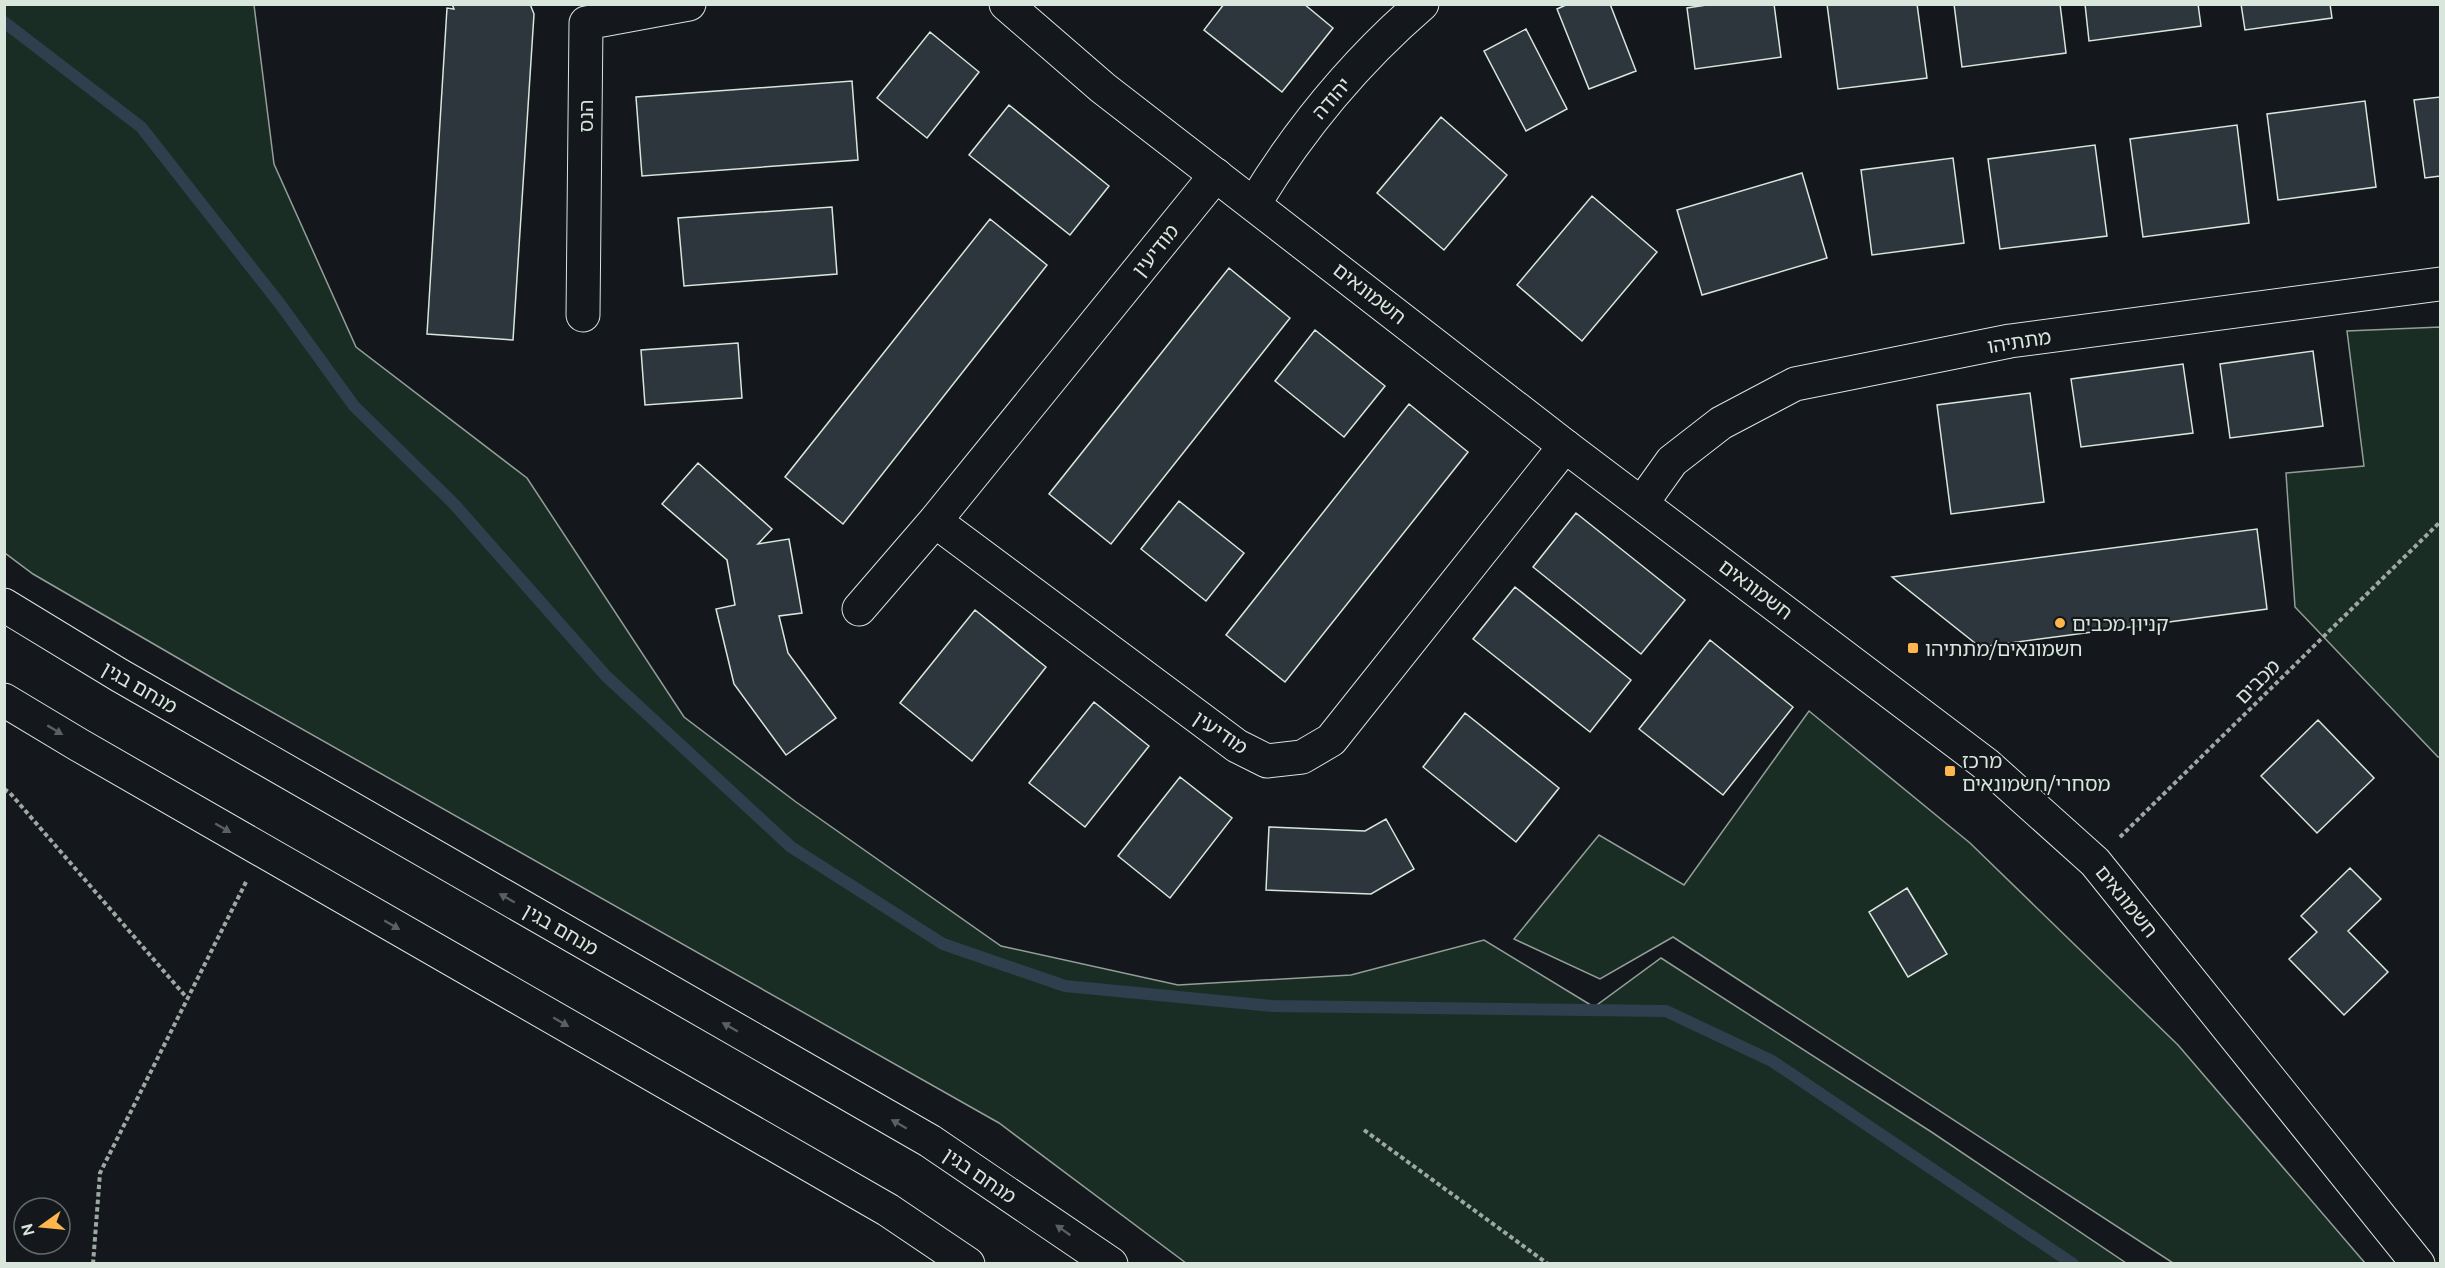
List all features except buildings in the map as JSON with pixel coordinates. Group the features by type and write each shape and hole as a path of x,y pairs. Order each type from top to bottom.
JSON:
{"street":[{"name":"הנס","path":"583,315 586,23 689,4"},
{"name":"חשמונאים","path":"1006,4 1103,88 1565,446 1987,765 2095,862 2418,1263"},
{"name":"יהודה","path":"1254,204 1310,122 1387,35 1422,4"},
{"name":"מודיעין","path":"860,609 935,521 1216,174"},
{"name":"מתתיהו","path":"1642,503 1672,461 1721,423 1795,384 2010,341 2440,284"},
{"name":"מודיעין","path":"935,521 1237,746 1268,761 1302,758 1331,740 1565,446"},
{"name":"מנחם בגין","path":"4,605 119,675 930,1142 1111,1263"},
{"path":"4,700 888,1210 968,1263"}],"path":[{"name":"מכבים","path":"2095,862 2440,522"},
{"path":"4,789 10,793 188,998"},
{"path":"93,1263 100,1173 247,879 255,846"},
{"path":"1364,1130 1548,1263"}],"green space":[{"path":"5,4 254,5 274,164 356,347 527,478 684,717 796,802 1001,946 1178,985 1351,975 1484,940 1594,1007 1661,958 1933,1133 2126,1263 1186,1263 999,1123 233,690 33,574 5,553"},
{"path":"2440,327 2440,757 2438,757 2295,607 2286,473 2364,466 2347,331"},
{"path":"1809,711 1970,843 2178,1045 2365,1263 2173,1263 1673,937 1600,979 1514,939 1599,835 1684,885"}],"waterway":[{"path":"4,22 141,127 280,304 354,406 454,504 606,676 791,847 943,944 1065,986 1273,1006 1666,1011 1772,1061 2073,1264"}],"place":[{"name":"קניון מכבים","path":"2060,623"},
{"name":"חשמונאים/מתתיהו","path":"1913,648"},
{"name":"מרכז מסחרי/חשמונאים","path":"1950,771"}]}
